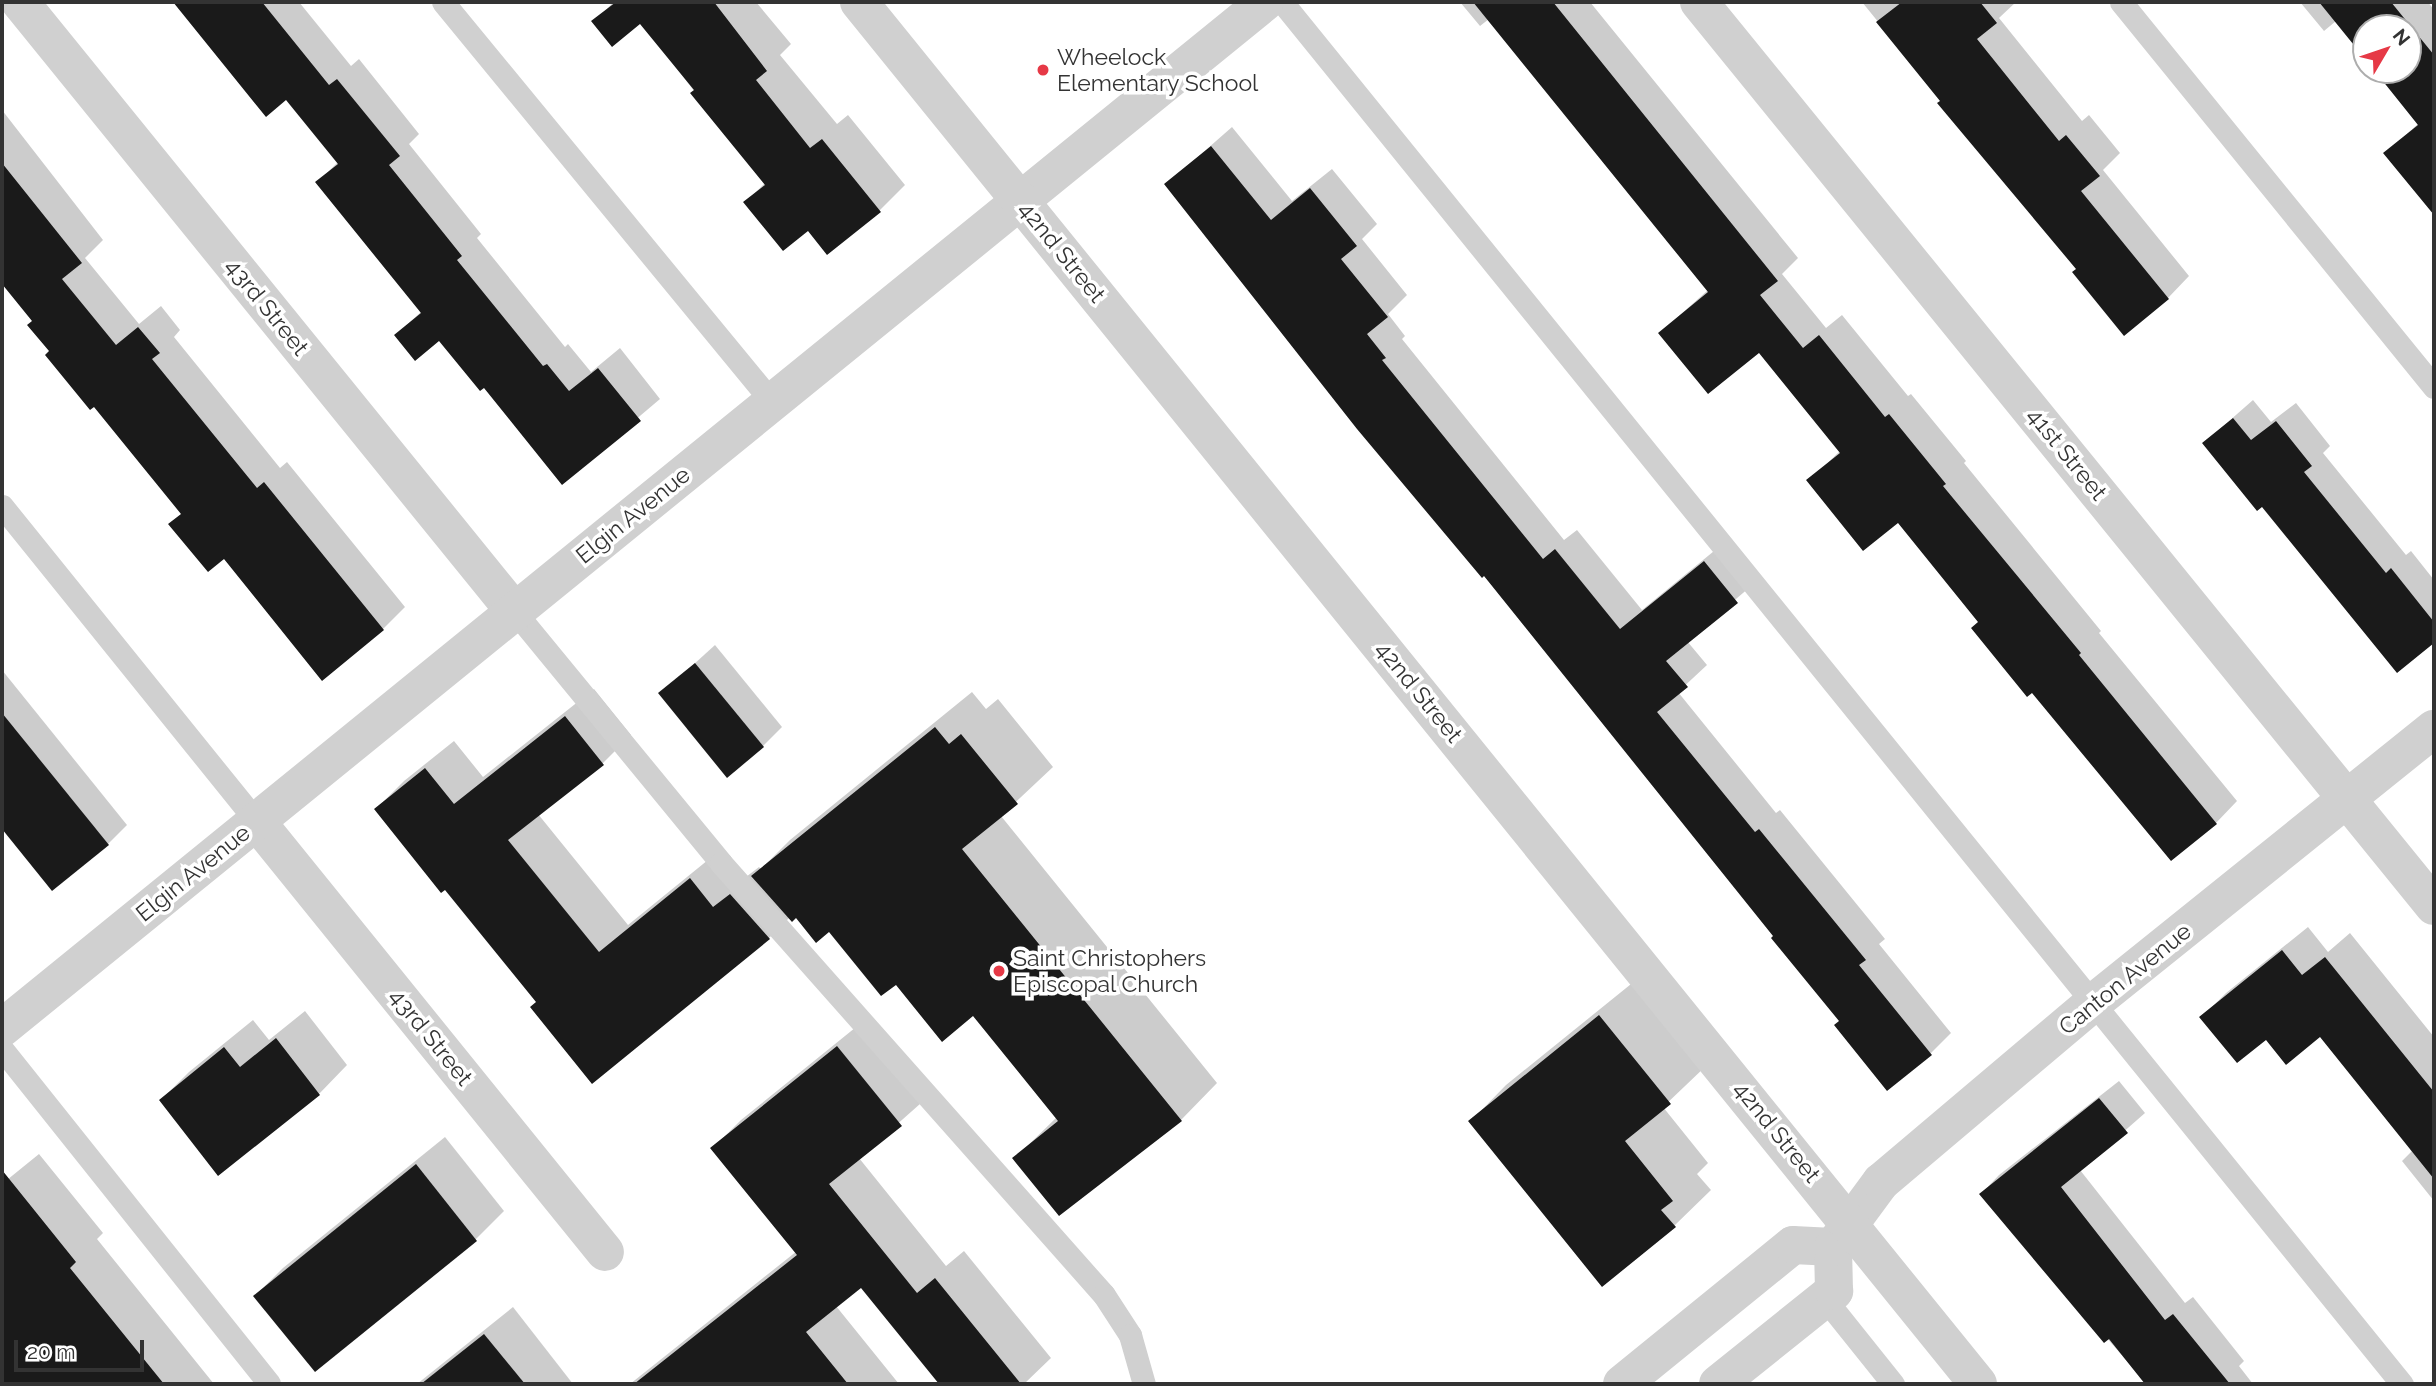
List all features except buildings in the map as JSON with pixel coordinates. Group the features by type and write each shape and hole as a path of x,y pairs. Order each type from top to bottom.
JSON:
{"street":[{"name":"43rd Street","path":"20,2 514,612"},
{"name":"42nd Street","path":"859,2 1842,1235 1978,1384"},
{"name":"Elgin Avenue","path":"3,1029 1265,2"},
{"name":"41st Street","path":"1699,2 2434,906"},
{"name":"Canton Avenue","path":"1842,1235 1881,1182 2094,1002 2434,729"},
{"name":"43rd Street","path":"257,822 605,1252"},
{"path":"1622,1384 1793,1245 1842,1235 1834,1291 1718,1384"}],"lane":[{"path":"443,2 772,402"},
{"path":"1282,2 2402,1384"},
{"path":"2121,2 2434,387"},
{"path":"2,506 257,822"},
{"path":"514,612 721,863 1104,1295 1130,1335 1144,1384"},
{"path":"3,1029 269,1384"},
{"path":"1825,1299 1894,1384"}],"place":[{"name":"Wheelock Elementary School","path":"1043,70"},
{"name":"Saint Christophers Episcopal Church","path":"999,971"}]}
